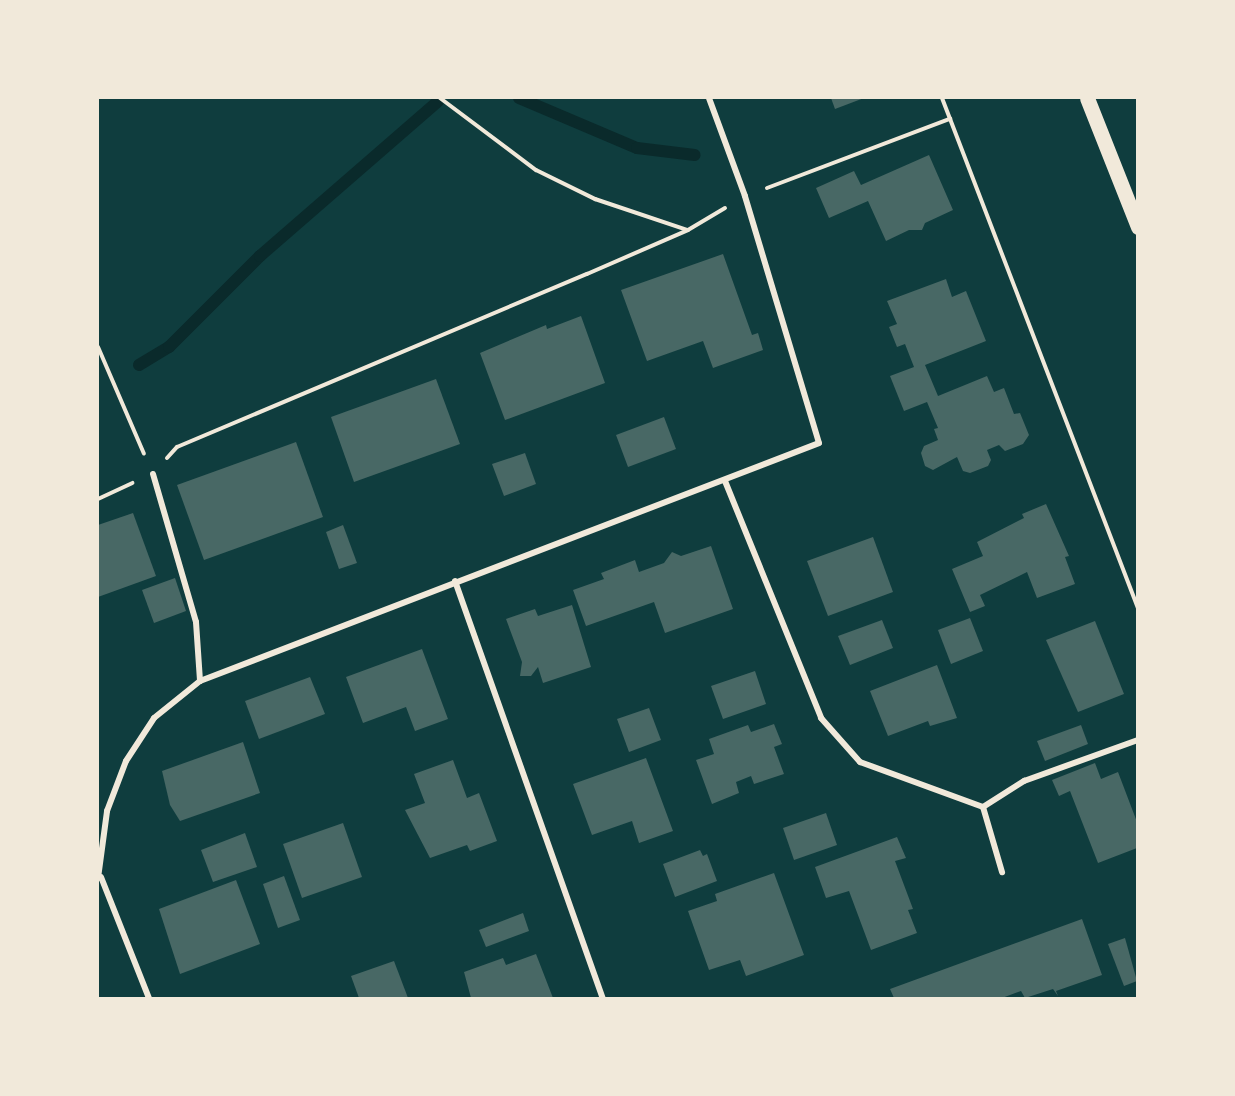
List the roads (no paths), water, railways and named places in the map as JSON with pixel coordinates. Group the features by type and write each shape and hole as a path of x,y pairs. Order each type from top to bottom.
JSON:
{"main road":[{"path":"1087,98 1137,227"}],"street":[{"path":"149,999 99,877 107,811 126,762 153,718 200,681 455,581 725,481 819,443 745,196 709,98"},
{"path":"153,474 196,622 200,681"},
{"path":"725,481 820,718 860,762 983,807"},
{"path":"455,581 603,999"},
{"path":"983,807 1024,781 1137,740"},
{"path":"983,807 1002,872"}],"waterway":[{"path":"519,98 637,148 695,155"},
{"path":"139,365 169,347 260,256 438,101"}]}
